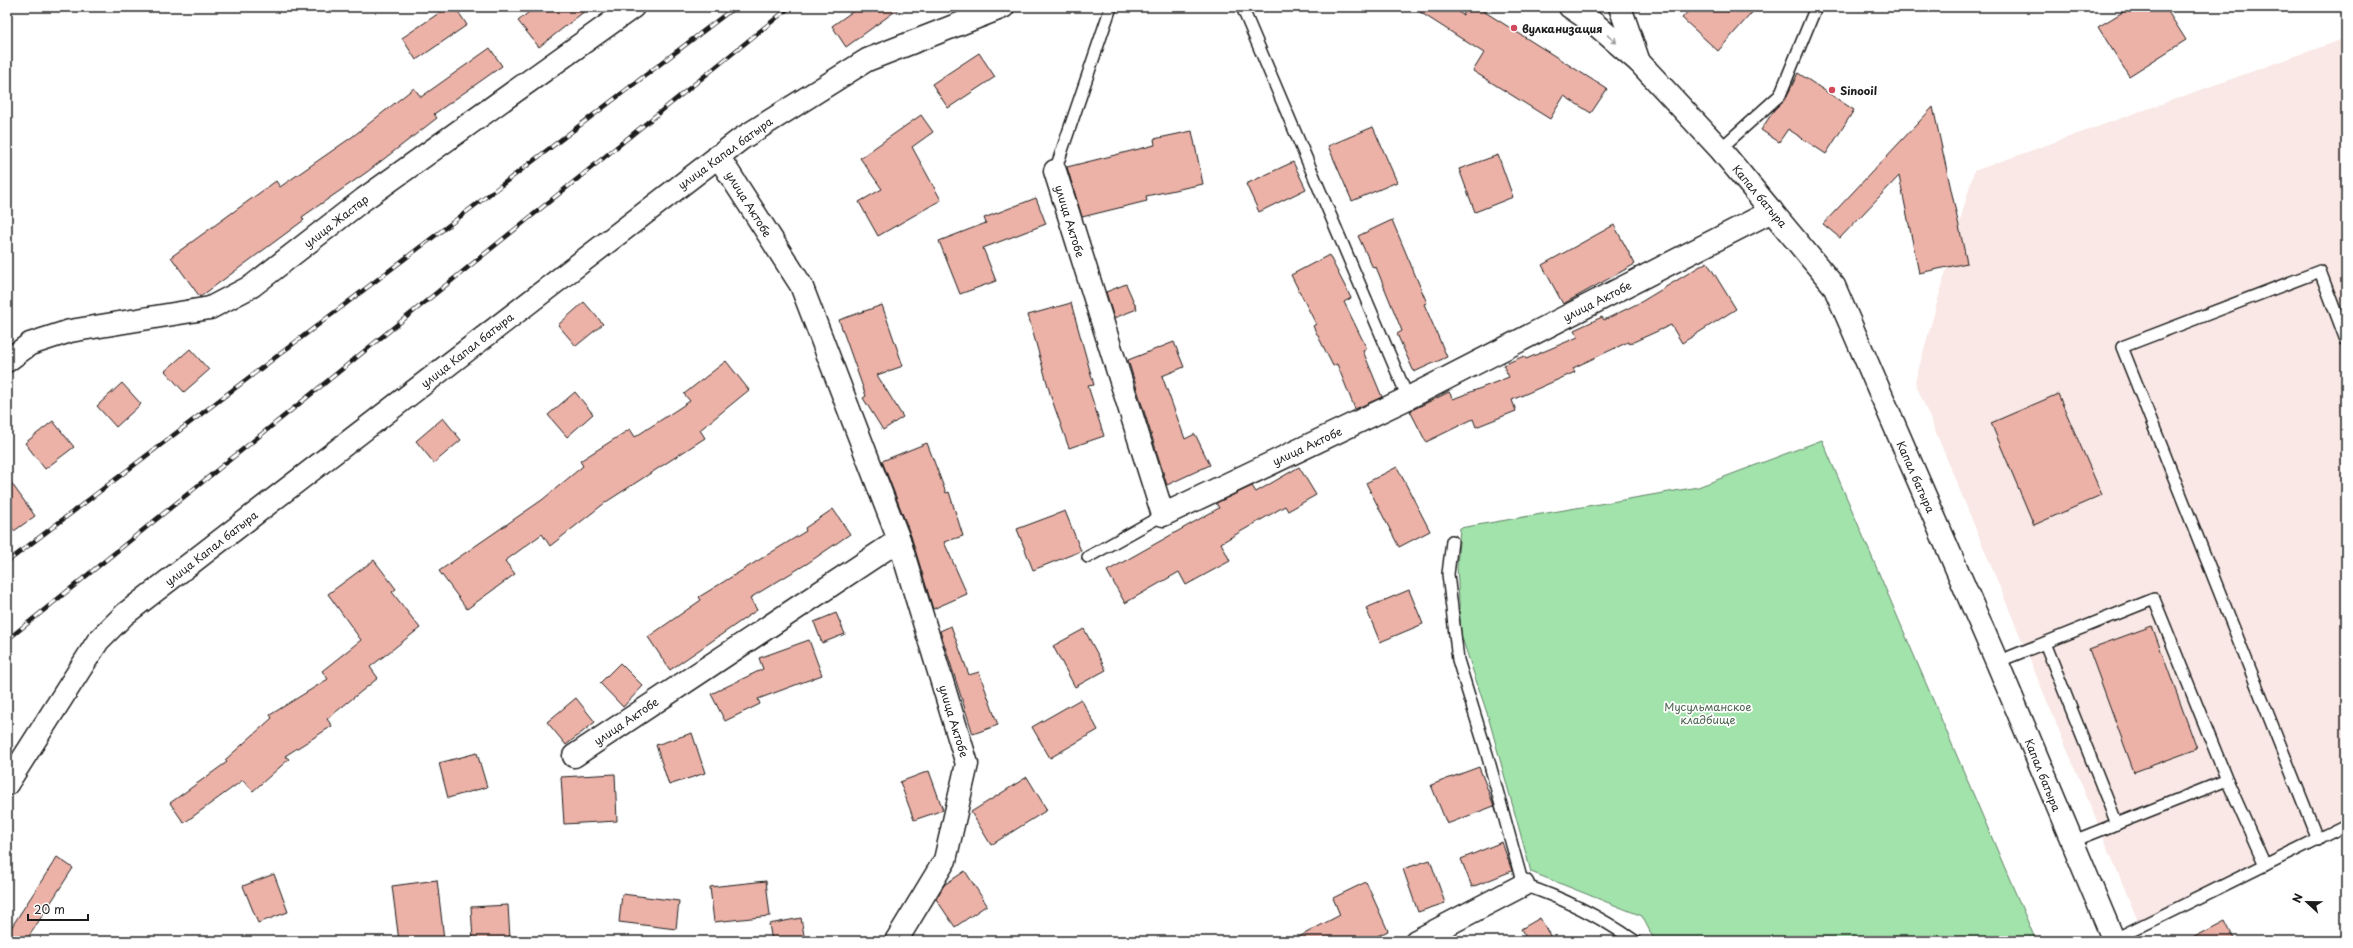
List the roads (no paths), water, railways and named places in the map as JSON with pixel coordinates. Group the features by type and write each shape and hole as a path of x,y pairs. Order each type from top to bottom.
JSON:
{"street":[{"name":"улица Жастар","path":"7,361 30,344 70,331 210,308 252,286 364,199 633,7"},
{"name":"улица Капал батыра","path":"7,784 98,641 125,614 741,139 867,60 1003,7"},
{"name":"Капал батыра","path":"1570,7 1595,24 1639,62 1720,149 1834,286 1997,662 2071,842 2114,940"},
{"name":"Капал батыра","path":"1620,7 1639,62"},
{"name":"улица Актобе","path":"718,156 801,285 899,540 967,764 945,860 896,941"},
{"name":"улица Актобе","path":"1055,171 1163,515 1408,398 1772,211"},
{"name":"улица Актобе","path":"574,756 899,540"},
{"path":"1416,941 1523,885"}],"lane":[{"path":"1055,171 1111,7"},
{"path":"1242,7 1408,398"},
{"path":"1720,149 1780,95 1816,7"},
{"path":"2318,840 2122,347 2320,271 2346,340"},
{"path":"1088,556 1163,515"},
{"path":"1452,542 1448,574 1458,660 1487,754 1523,885 1550,894 1585,909 1635,941"},
{"path":"1997,662 2154,599 2227,780 2265,865"},
{"path":"2045,643 2117,824"},
{"path":"2071,842 2227,780"},
{"path":"2114,940 2346,825"}],"railway":[{"path":"7,562 735,7"},
{"path":"7,640 790,7"}],"place":[{"name":"вулканизация","path":"1514,28"},
{"name":"Sinooil","path":"1832,90"}],"park label":[{"name":"Мусульманское кладбище","path":"1708,712"}]}
